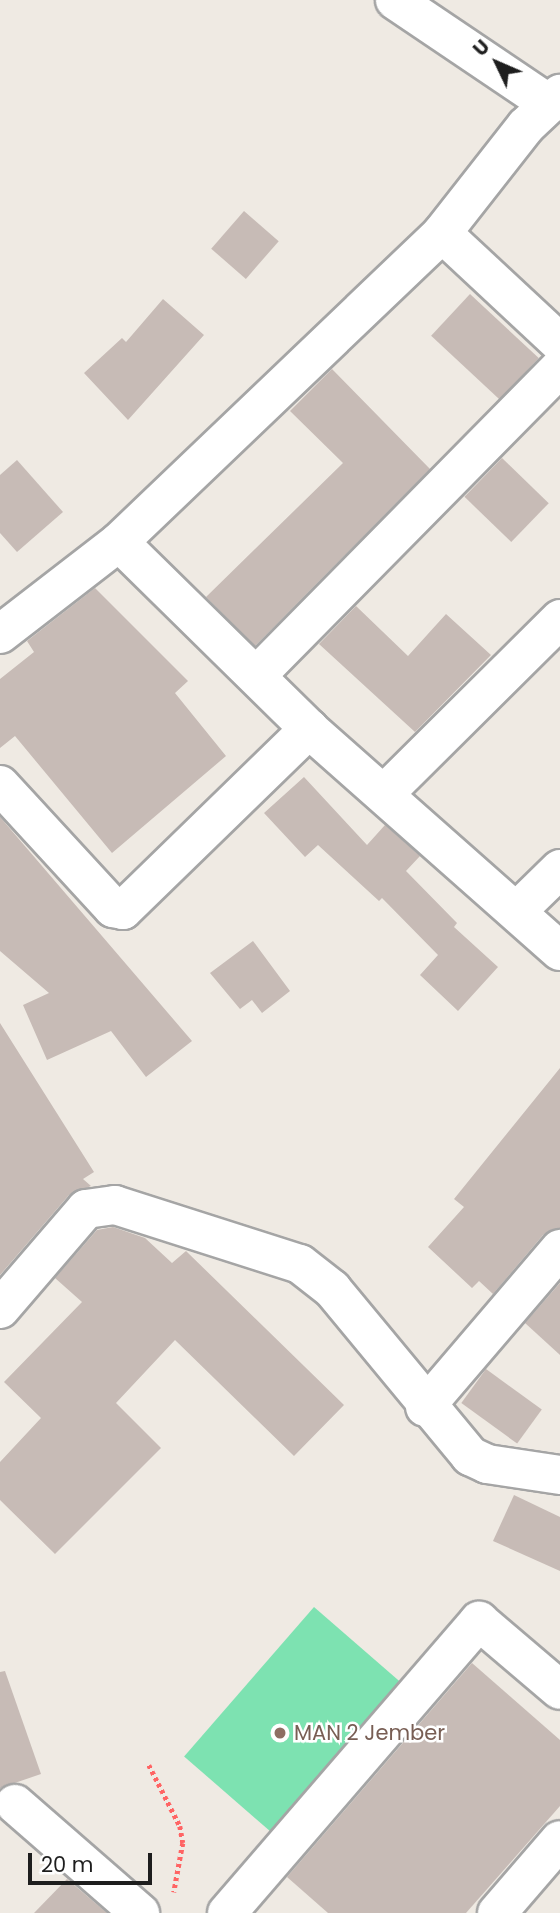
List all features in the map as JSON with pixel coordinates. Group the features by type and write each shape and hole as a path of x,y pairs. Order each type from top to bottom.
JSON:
{"street":[{"path":"0,634 119,542 442,233 545,108 395,0"},
{"path":"442,233 560,343"},
{"path":"257,675 560,368"},
{"path":"119,542 309,729 385,793 560,951"},
{"path":"385,793 560,619"},
{"path":"0,785 113,908 123,910 309,729"},
{"path":"517,911 560,869"},
{"path":"0,1309 86,1209 115,1205 300,1264 319,1276 425,1407 470,1456 487,1464 560,1475"},
{"path":"425,1407 560,1249"},
{"path":"227,1913 479,1621 560,1690"},
{"path":"15,1804 156,1907"},
{"path":"497,1913 560,1840"}],"path":[{"path":"149,1765 180,1826 183,1843 156,1907"}],"green space":[{"path":"314,1607 402,1683 272,1833 184,1756"}],"building":[{"path":"244,211 279,241 246,279 211,249"},
{"path":"470,294 539,358 500,400 431,336"},
{"path":"163,299 204,335 128,420 84,373 122,338 126,342"},
{"path":"332,369 430,469 255,646 206,597 343,463 290,411"},
{"path":"502,458 549,503 511,542 464,497"},
{"path":"17,460 63,512 17,552 0,533 0,475"},
{"path":"95,588 188,681 175,693 226,756 112,853 15,736 0,748 0,679 34,652 27,641"},
{"path":"356,606 408,656 446,614 491,655 415,732 319,644"},
{"path":"304,777 367,845 385,825 420,856 406,871 457,923 454,927 498,967 458,1011 420,975 438,955 382,898 379,901 318,845 305,857 264,813"},
{"path":"0,817 192,1041 146,1077 111,1031 47,1060 23,1005 49,993 0,951"},
{"path":"253,941 290,991 262,1013 252,1000 240,1009 210,973"},
{"path":"0,1023 94,1172 83,1179 91,1186 69,1195 0,1275"},
{"path":"560,1068 560,1228 543,1235 493,1294 479,1281 472,1288 428,1247 464,1207 454,1199"},
{"path":"113,1227 145,1238 172,1263 186,1251 344,1405 294,1456 175,1340 116,1403 161,1448 55,1554 0,1500 0,1462 41,1418 4,1382 82,1302 55,1278 97,1230"},
{"path":"560,1283 560,1355 525,1323"},
{"path":"486,1369 542,1410 517,1444 461,1403"},
{"path":"514,1495 560,1517 560,1571 493,1541"},
{"path":"472,1663 560,1740 560,1806 466,1913 328,1913 287,1877"},
{"path":"5,1671 41,1774 0,1788 0,1672"},
{"path":"67,1879 107,1913 34,1913"}],"place":[{"name":"MAN 2 Jember","path":"280,1733"}]}
